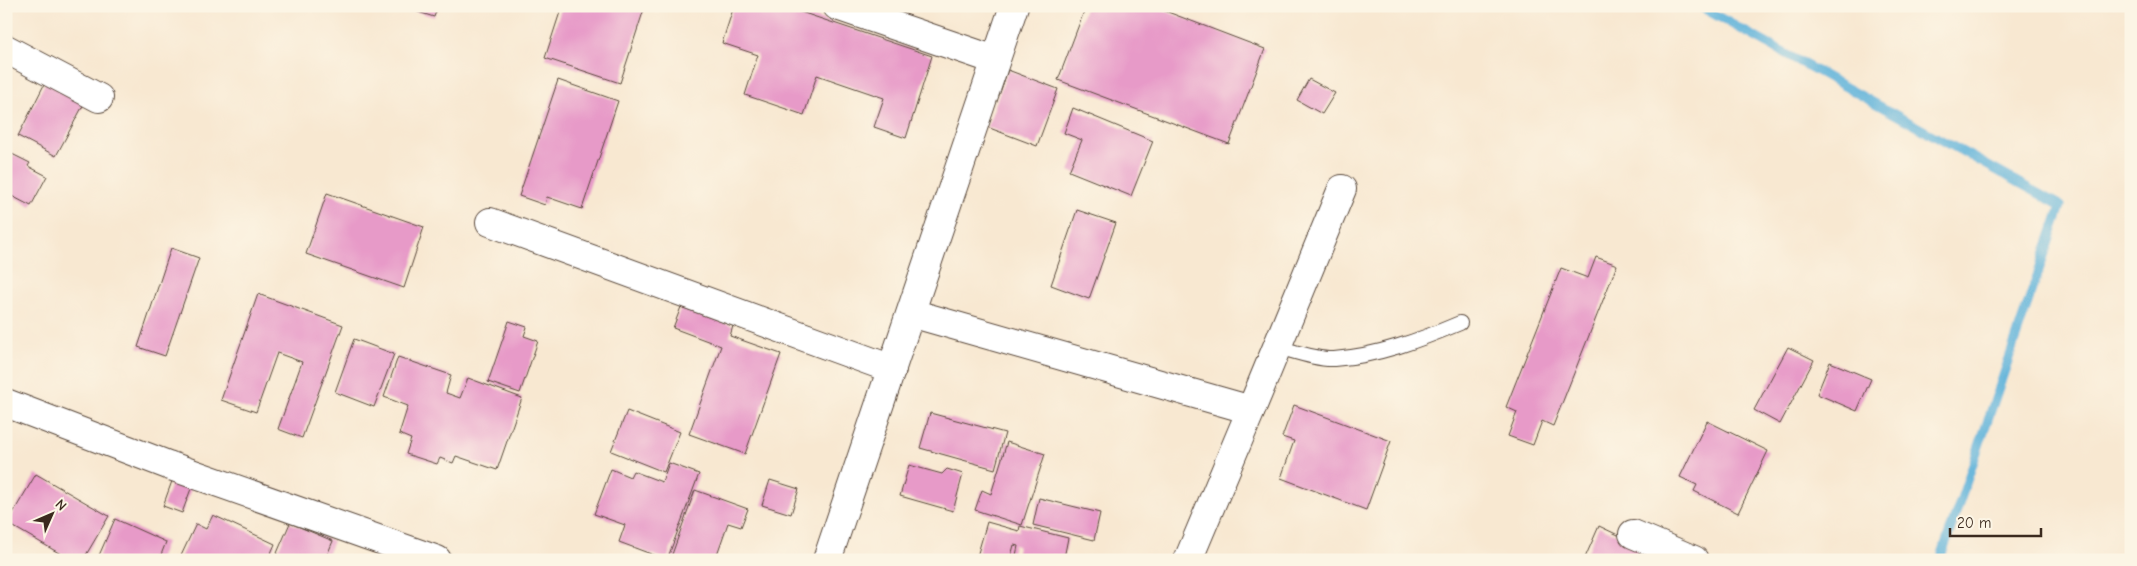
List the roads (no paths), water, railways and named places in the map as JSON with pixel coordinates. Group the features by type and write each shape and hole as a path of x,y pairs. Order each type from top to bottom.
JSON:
{"street":[{"path":"837,6 995,60"},
{"path":"827,560 1014,6"},
{"path":"6,49 99,98"},
{"path":"1188,560 1342,189"},
{"path":"490,222 892,369"},
{"path":"911,313 1251,410"},
{"path":"6,402 168,465 437,560"},
{"path":"1633,534 1694,560"}],"lane":[{"path":"1277,348 1332,359 1384,350 1428,337 1460,323"}],"waterway":[{"path":"1699,6 2061,206 1940,560"}]}
